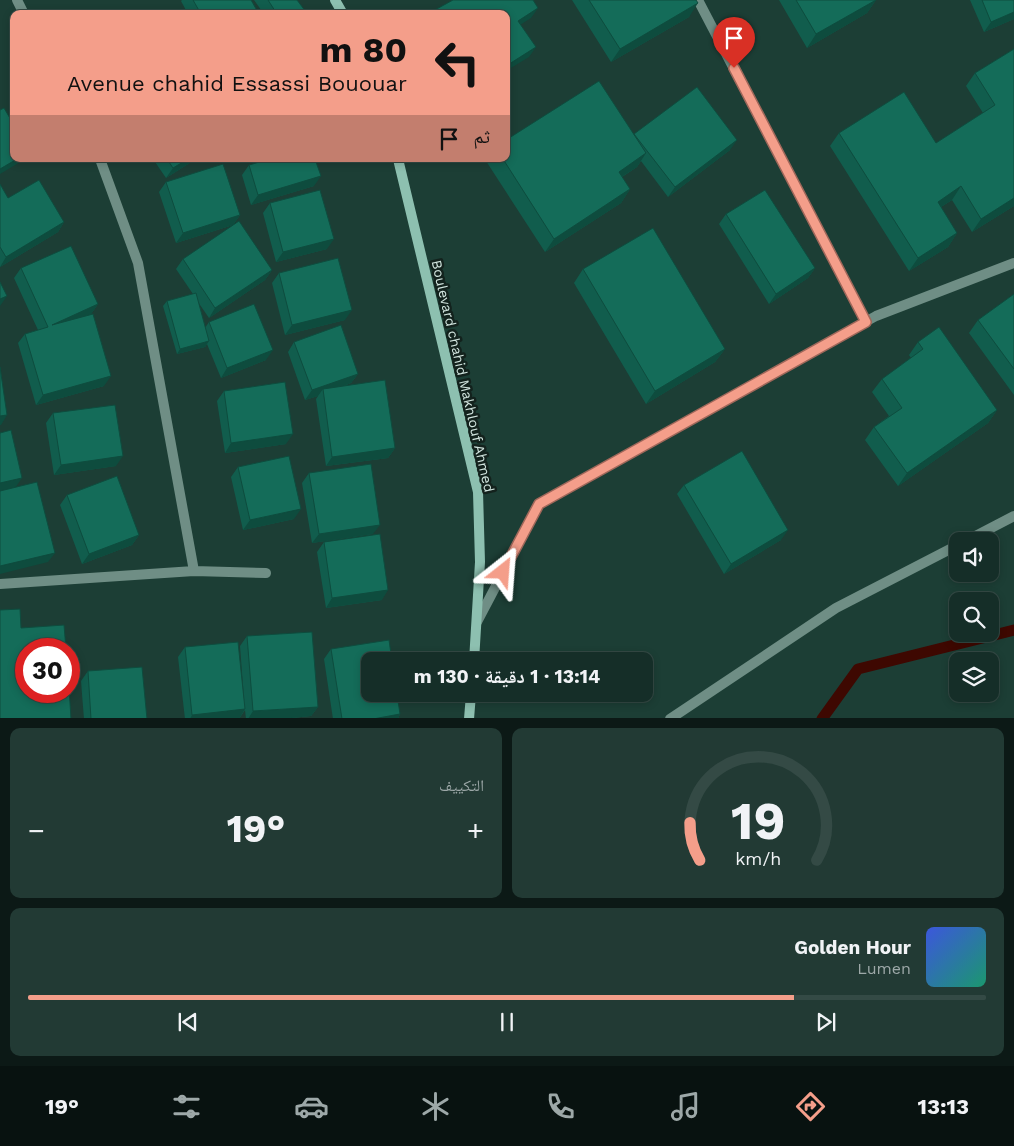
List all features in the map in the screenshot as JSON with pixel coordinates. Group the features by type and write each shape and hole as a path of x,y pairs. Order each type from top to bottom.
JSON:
{"main road":[{"name":"Boulevard chahid Makhlouf Ahmed","path":"399,162 478,492 480,562 475,652"},
{"path":"469,718 470,702"}],"street":[{"path":"698,0 866,322"},
{"path":"101,162 138,263 194,572"},
{"path":"477,622 539,504 876,316 1014,263"},
{"path":"983,532 1014,516"},
{"path":"670,718 836,608 949,550"},
{"path":"0,584 194,572 266,574"}],"building":[{"path":"193,0 251,0 257,10 199,10"},
{"path":"268,0 297,0 304,10 274,10"},
{"path":"453,0 533,0 538,8 518,21 536,47 510,63 510,10 435,10"},
{"path":"589,0 696,0 698,3 620,49"},
{"path":"796,0 876,0 816,34"},
{"path":"982,0 1014,0 1014,12 991,22"},
{"path":"1014,49 1014,198 981,219 961,186 938,202 957,233 918,258 839,133 904,92 936,143 995,105 975,73"},
{"path":"599,81 646,153 619,172 630,189 554,239 505,162 510,162 510,137"},
{"path":"697,87 737,140 675,187 634,134"},
{"path":"4,108 10,118 10,162 12,162 0,169 0,110"},
{"path":"169,162 183,162 173,168"},
{"path":"260,162 316,162 321,176 258,195 249,165"},
{"path":"223,164 240,215 183,233 166,182"},
{"path":"39,180 64,222 6,257 0,247 0,184 8,198"},
{"path":"320,190 334,239 283,252 270,203"},
{"path":"765,190 815,268 776,294 726,214"},
{"path":"239,221 272,270 215,308 183,259"},
{"path":"653,228 725,349 655,391 583,269"},
{"path":"71,246 98,304 52,325 93,314 111,376 43,395 25,334 48,327 21,268"},
{"path":"338,258 352,310 292,325 279,273"},
{"path":"0,282 7,296 0,299"},
{"path":"196,293 209,341 180,349 167,301"},
{"path":"1014,294 1014,369 978,320"},
{"path":"254,304 273,350 227,368 209,322"},
{"path":"341,325 358,374 312,390 294,342"},
{"path":"939,327 997,410 907,473 874,427 902,408 882,379 923,349 918,342"},
{"path":"0,367 7,415 0,416"},
{"path":"385,380 395,448 332,457 323,389"},
{"path":"285,382 293,434 231,443 224,391"},
{"path":"115,405 123,456 61,465 53,413"},
{"path":"11,430 22,478 0,483 0,433"},
{"path":"742,451 788,530 731,564 684,485"},
{"path":"289,456 301,509 250,520 238,467"},
{"path":"371,464 380,525 319,534 309,473"},
{"path":"117,476 139,535 89,554 67,495"},
{"path":"37,482 55,553 0,566 0,491"},
{"path":"380,534 388,590 332,598 324,542"},
{"path":"20,609 21,628 64,625 65,638 15,638 15,703 70,703 71,718 0,718 0,610"},
{"path":"312,632 318,707 253,711 247,636"},
{"path":"389,640 391,652 361,652 361,702 398,702 400,714 378,718 342,718 331,649"},
{"path":"238,642 245,709 192,715 185,647"},
{"path":"142,667 147,718 91,718 88,671"}],"waterway":[{"path":"823,718 858,669 1014,630"}],"route":[{"path":"503,572 539,504 866,322 734,68"}]}
